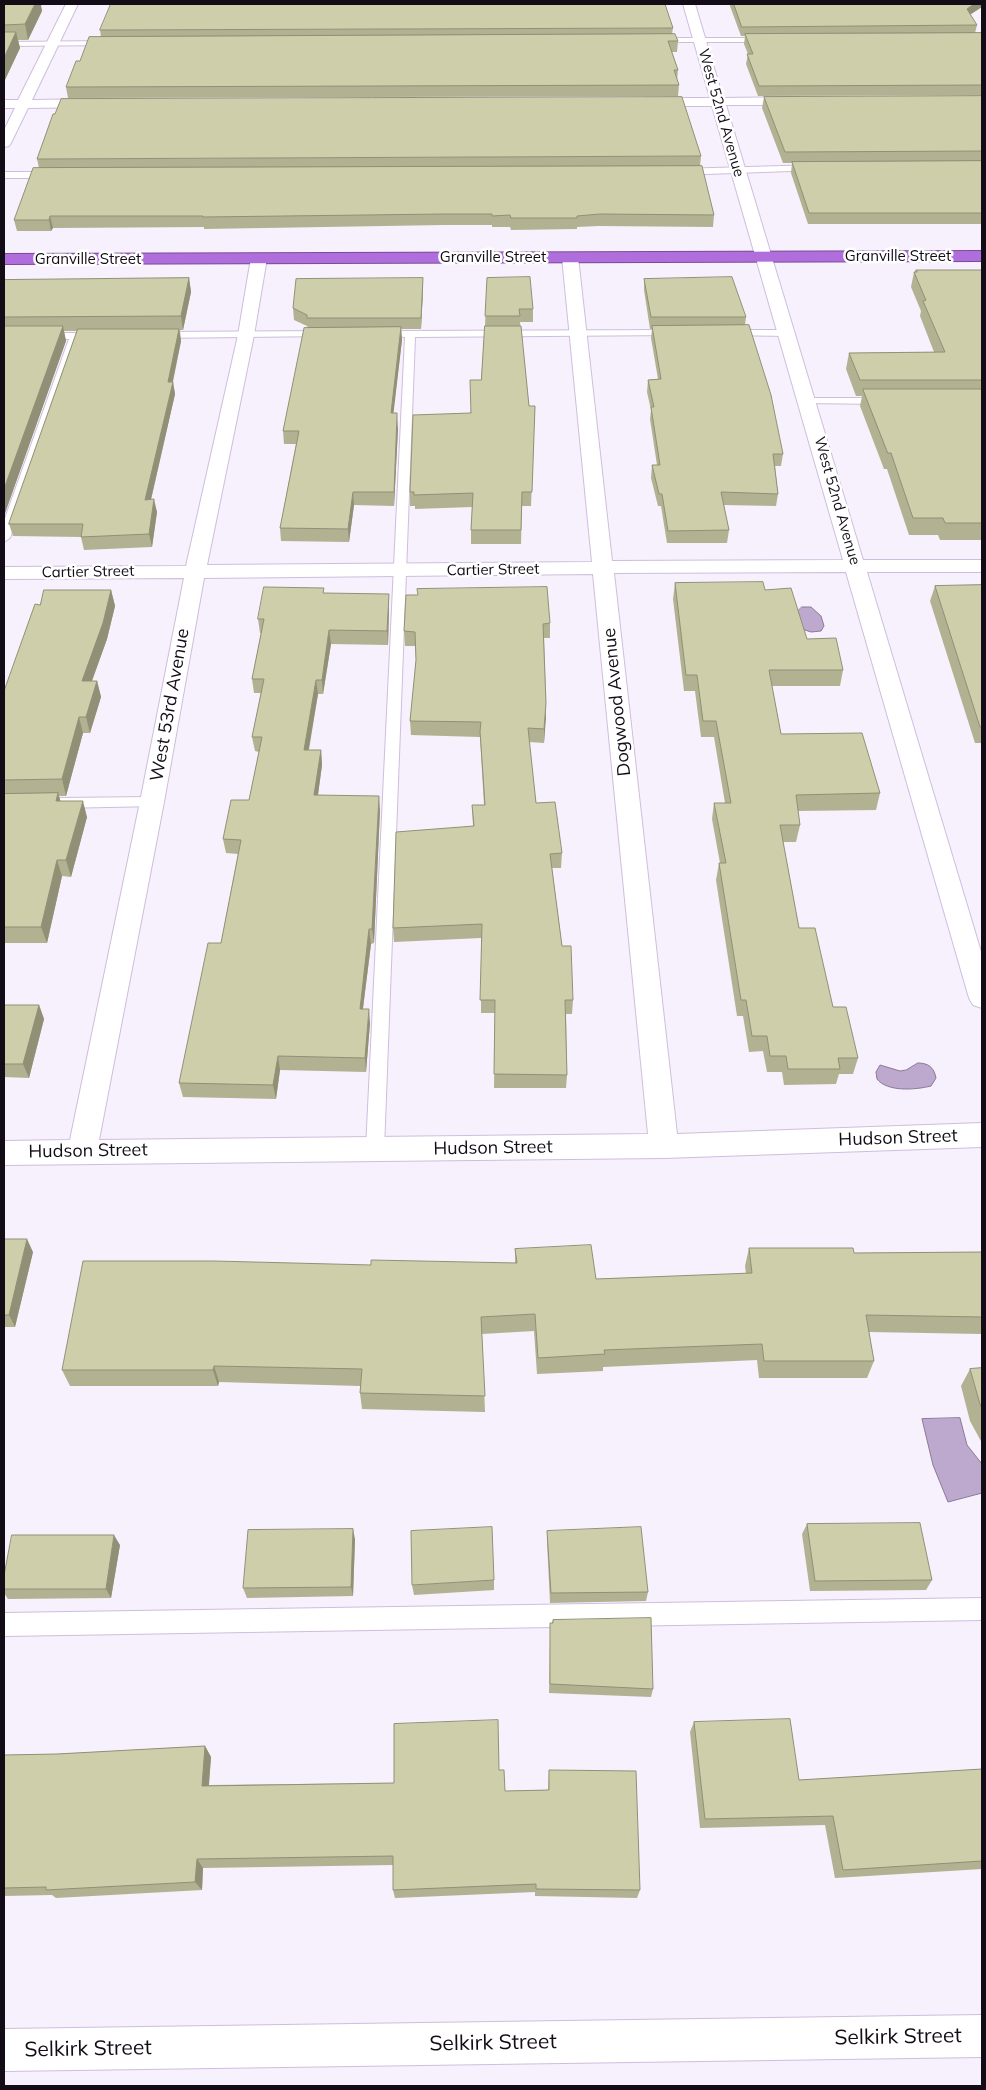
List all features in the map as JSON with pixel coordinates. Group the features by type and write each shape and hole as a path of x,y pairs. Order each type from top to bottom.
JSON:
{"highway":[{"name":"Granville Street","path":"4,259 982,256"}],"street":[{"path":"4,143 72,4"},
{"name":"West 52nd Avenue","path":"689,4 982,998"},
{"path":"634,102 818,101"},
{"path":"4,104 105,103"},
{"name":"Dogwood Avenue","path":"570,257 664,1146"},
{"name":"West 53rd Avenue","path":"82,1151 152,802 195,572 246,334 259,258"},
{"name":"Cartier Street","path":"4,573 982,566"},
{"name":"Hudson Street","path":"4,1153 664,1146 982,1135"},
{"name":"Selkirk Street","path":"4,2050 982,2036"}],"lane":[{"path":"642,40 778,40"},
{"path":"4,44 124,43"},
{"path":"668,172 825,168"},
{"path":"4,175 61,175"},
{"path":"391,334 688,333"},
{"path":"718,333 787,333"},
{"path":"142,335 341,334"},
{"path":"375,1149 410,334"},
{"path":"4,336 113,336"},
{"path":"4,538 75,336"},
{"path":"807,401 894,400"},
{"path":"41,803 152,802"},
{"path":"4,1625 982,1609"}],"shaded area":[{"path":"802,607 811,607 821,616 824,626 821,631 811,632 802,629 798,611"},
{"path":"918,1063 928,1065 934,1071 936,1078 931,1086 910,1089 894,1088 887,1086 877,1079 876,1072 880,1065 900,1071 906,1070"},
{"path":"960,1418 967,1445 982,1464 982,1493 948,1502 933,1465 922,1419"}],"building":[{"path":"4,4 35,4 25,24 4,25"},
{"path":"111,4 665,4 673,28 100,30"},
{"path":"734,4 974,4 967,9 977,25 742,27"},
{"path":"4,32 16,32 4,58"},
{"path":"982,33 982,85 759,86 747,54 753,54 745,34"},
{"path":"675,34 678,41 668,41 678,70 674,70 679,85 66,87 76,61 80,61 89,37"},
{"path":"982,96 982,151 785,152 764,97"},
{"path":"682,97 701,156 37,159 53,114 55,114 61,99"},
{"path":"982,161 982,213 809,213 792,162"},
{"path":"702,166 714,215 600,214 577,216 577,218 511,218 510,215 492,216 492,214 203,217 50,216 49,220 14,220 33,168"},
{"path":"916,270 982,270 982,380 860,380 849,353 945,352 923,301 926,300 914,272 917,272"},
{"path":"530,277 533,309 519,309 520,316 485,316 487,278"},
{"path":"732,277 746,317 651,317 644,279"},
{"path":"189,278 181,316 4,317 4,280"},
{"path":"423,278 421,318 307,318 307,315 293,308 296,279"},
{"path":"749,325 771,395 783,454 773,454 778,494 721,492 729,530 668,531 662,494 659,494 652,465 660,465 651,407 654,407 648,380 661,379 652,326"},
{"path":"4,326 63,326 4,489"},
{"path":"485,326 521,326 529,406 535,406 532,492 522,492 521,530 471,530 473,493 414,495 414,492 410,492 413,415 471,413 470,380 481,380"},
{"path":"401,327 391,413 397,413 394,492 353,492 348,529 280,528 299,431 283,431 304,328"},
{"path":"78,329 179,329 168,382 173,382 145,500 154,499 149,534 81,537 83,524 9,524"},
{"path":"863,389 982,389 982,523 945,523 943,518 913,518 891,453 888,453"},
{"path":"763,582 765,590 791,588 807,639 836,638 843,670 769,670 781,734 862,733 880,793 796,795 800,825 780,825 799,928 815,928 833,1007 846,1007 858,1058 838,1058 840,1069 788,1069 786,1056 770,1056 767,1036 752,1036 746,1000 741,1000 719,863 726,863 714,803 731,803 716,721 703,721 697,675 686,675 675,583"},
{"path":"982,585 982,727 980,727 935,586"},
{"path":"264,587 324,588 323,593 389,594 387,631 329,630 322,680 316,680 304,750 321,750 314,795 379,796 372,929 369,929 360,1009 369,1009 365,1058 278,1056 273,1085 179,1083 208,943 221,943 241,840 223,839 231,800 249,800 262,737 252,737 264,679 252,679 264,619 258,619"},
{"path":"547,587 550,623 543,624 546,703 544,729 528,728 536,803 555,802 562,853 550,854 562,946 571,946 573,1000 565,1000 567,1075 494,1074 495,1000 480,1000 482,924 393,928 396,832 474,826 472,805 485,805 481,722 410,721 416,660 415,632 404,631 406,595 418,595 417,589"},
{"path":"44,590 111,590 103,623 82,681 97,681 86,717 79,717 62,779 4,780 4,691 35,604 40,605"},
{"path":"58,793 56,801 83,801 66,860 57,860 41,927 4,927 4,794"},
{"path":"4,1005 39,1005 23,1064 4,1064"},
{"path":"4,1239 27,1239 9,1315 4,1315"},
{"path":"591,1245 596,1279 752,1273 749,1248 853,1248 854,1253 982,1252 982,1317 866,1315 874,1361 764,1361 762,1344 604,1350 605,1354 538,1358 535,1314 481,1317 485,1396 360,1393 362,1369 214,1366 213,1370 62,1370 83,1261 214,1261 371,1265 371,1260 517,1263 515,1249"},
{"path":"982,1368 982,1409 970,1369"},
{"path":"920,1523 932,1580 815,1581 807,1524"},
{"path":"492,1527 494,1580 412,1585 411,1531"},
{"path":"641,1527 648,1592 551,1593 547,1531"},
{"path":"353,1529 351,1587 243,1588 248,1530"},
{"path":"12,1535 114,1535 106,1589 4,1589 4,1576"},
{"path":"651,1618 653,1689 550,1684 550,1623 553,1623 553,1620"},
{"path":"790,1719 799,1780 982,1769 982,1861 843,1870 833,1816 705,1819 694,1722"},
{"path":"498,1720 499,1770 504,1770 505,1791 549,1790 549,1770 636,1771 640,1890 536,1889 536,1884 393,1890 393,1856 197,1859 195,1882 46,1890 46,1887 4,1888 4,1755 205,1746 202,1786 394,1783 394,1724"}]}
